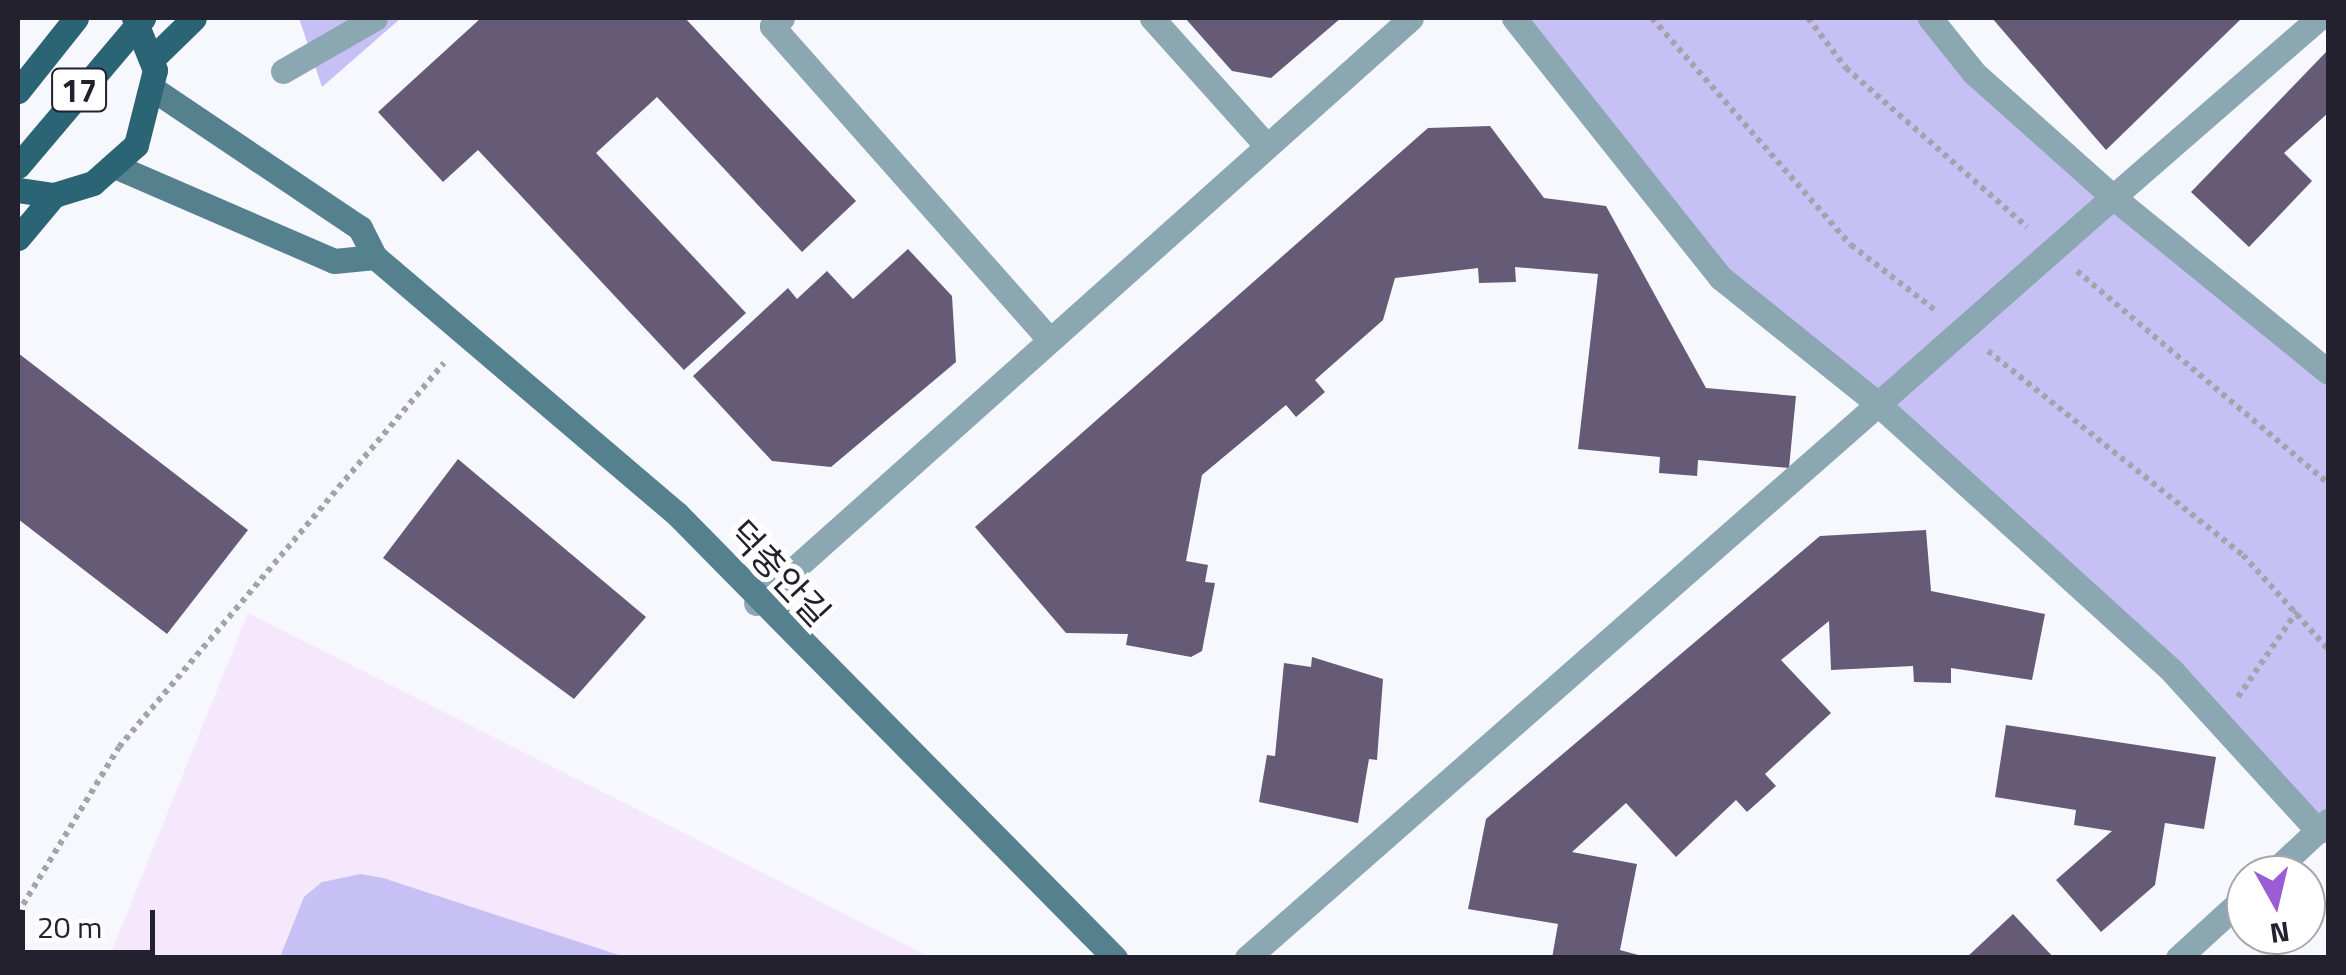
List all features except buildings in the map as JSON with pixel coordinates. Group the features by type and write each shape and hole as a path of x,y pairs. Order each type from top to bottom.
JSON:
{"main road":[{"name":"17","path":"18,91 76,18"},
{"path":"18,238 54,195 117,167 150,120 156,91 153,58 134,18"},
{"name":"17","path":"18,166 144,18"},
{"path":"153,58 194,18"},
{"path":"18,190 54,195"}],"street":[{"path":"283,70 375,18"},
{"path":"782,18 772,26 1050,340"},
{"path":"1152,18 1267,146"},
{"path":"756,603 1411,18"},
{"path":"1514,18 1721,278 1878,404 2221,722 2323,826 2292,855"},
{"path":"1930,18 1974,73 2113,197 2328,372"},
{"path":"1247,958 2318,18"},
{"name":"덕충안길","path":"156,91 360,228 375,257 471,331 677,514 756,603 1115,958"},
{"path":"117,167 334,261 375,257"},
{"path":"2178,958 2226,914"}],"path":[{"path":"18,913 119,746 471,331"},
{"path":"2221,722 2297,611"}],"shaded area":[{"path":"299,18 401,18 322,87"},
{"path":"1509,18 1930,18 2328,372 2328,844 2241,743 1721,278"},
{"path":"248,613 930,957 109,958"},
{"path":"361,874 625,957 280,957 304,897 322,882"}]}
